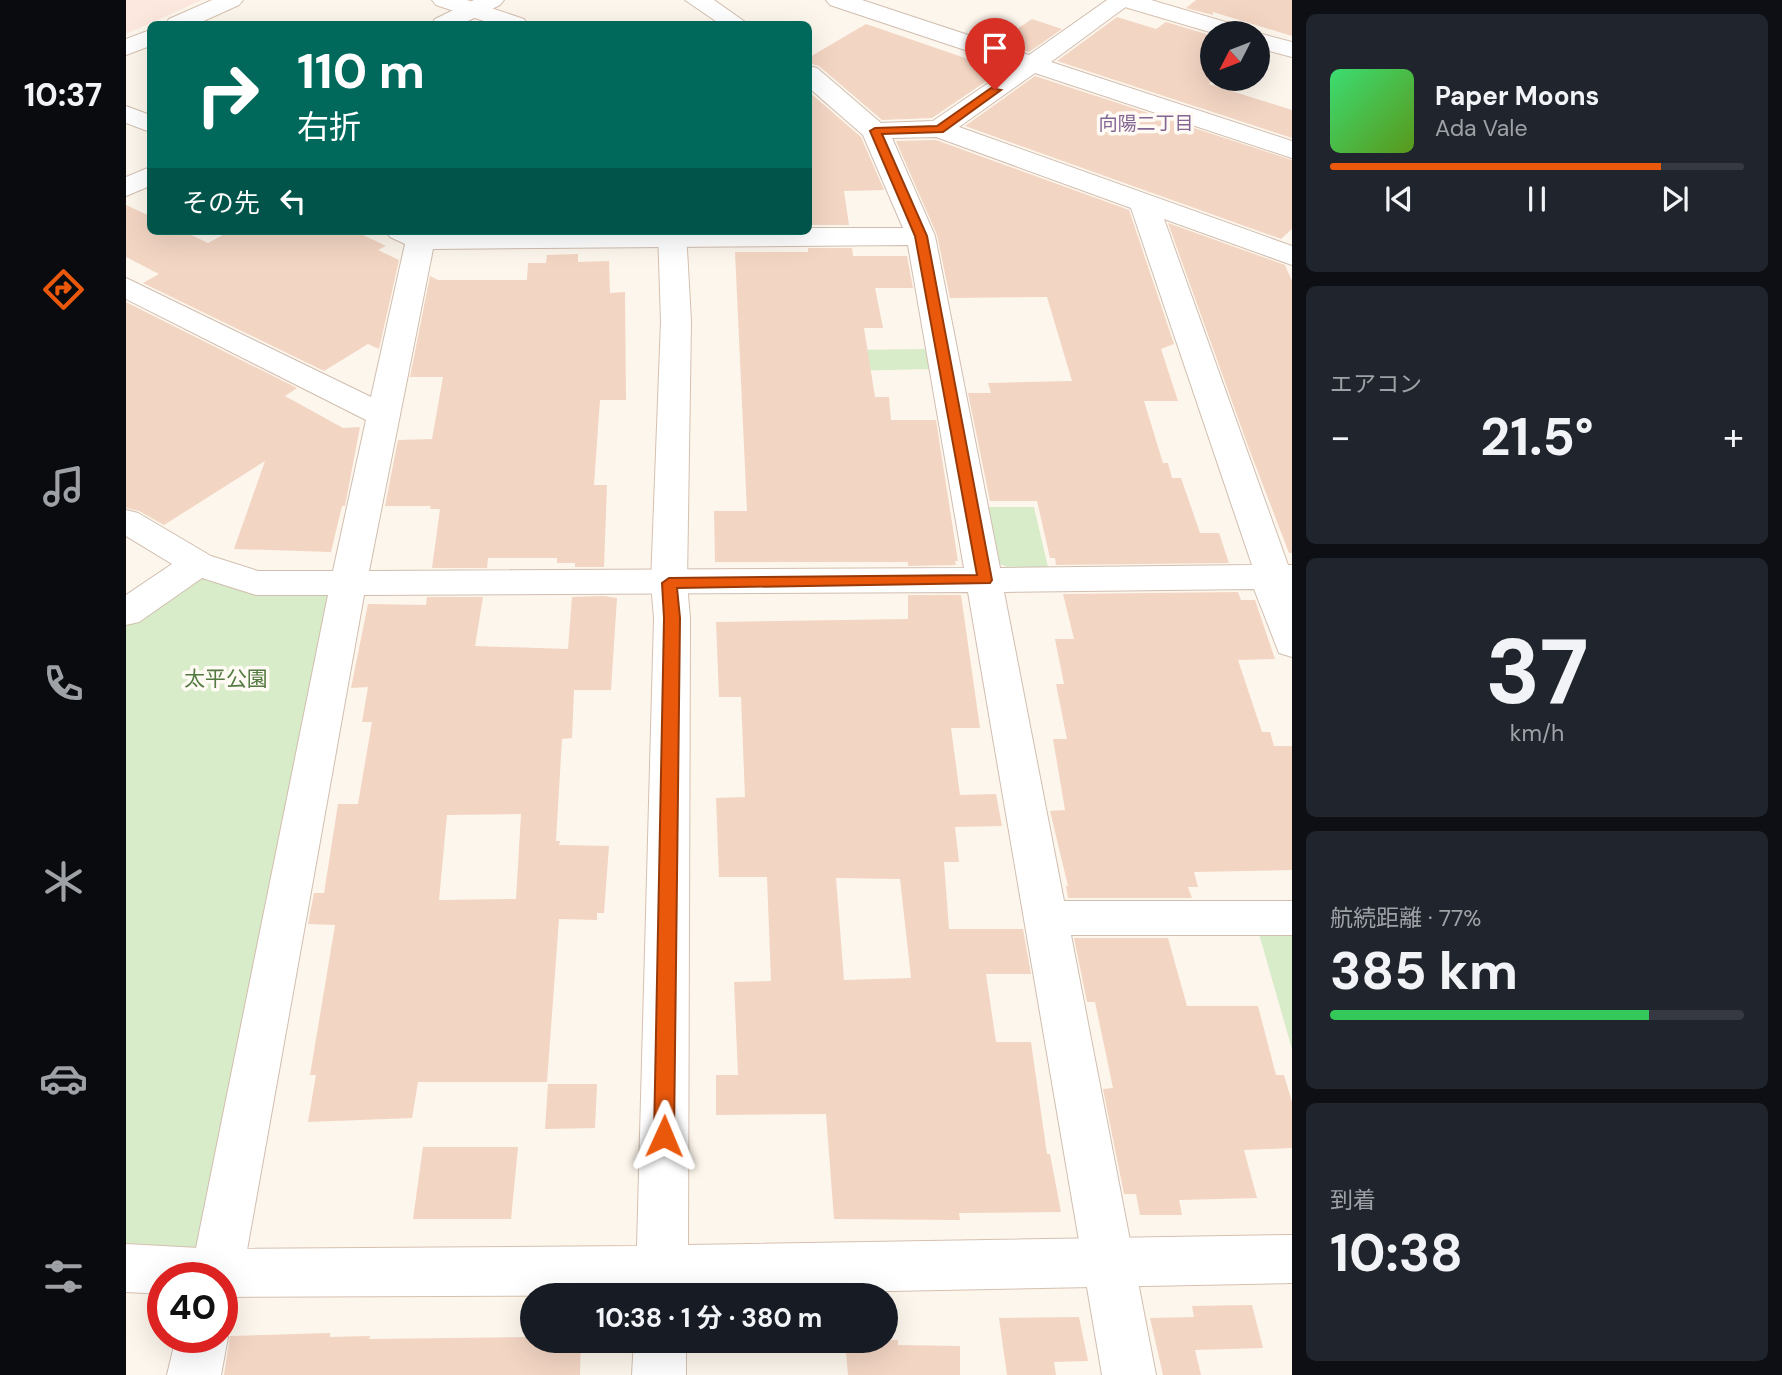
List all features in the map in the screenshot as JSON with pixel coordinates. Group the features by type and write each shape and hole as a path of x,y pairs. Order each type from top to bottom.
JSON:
{"street":[{"path":"185,21 231,0"},
{"path":"444,0 482,5 510,21"},
{"path":"697,0 731,21"},
{"path":"838,0 1292,149"},
{"path":"939,129 1125,0 1200,22"},
{"path":"450,21 482,5"},
{"path":"126,48 147,38"},
{"path":"1270,44 1292,50"},
{"path":"812,76 875,131 921,236 1129,1375"},
{"path":"126,114 147,123"},
{"path":"875,131 939,129 1292,256"},
{"path":"126,188 147,177"},
{"path":"1143,201 1271,569 1280,577 1292,644"},
{"path":"219,1262 415,235"},
{"path":"662,1282 672,618 669,583 676,321 672,235"},
{"path":"796,235 921,236"},
{"path":"126,287 382,415"},
{"path":"126,522 198,564 256,583 348,585 1280,577"},
{"path":"126,613 198,564"},
{"path":"1046,918 1292,918"},
{"path":"238,1275 662,1282 1108,1262 1292,1259"},
{"path":"126,1268 147,1270"},
{"path":"194,1375 199,1353"},
{"path":"659,1375 660,1353"}],"shaded area":[{"path":"126,0 202,0 155,21 147,21 147,25 126,34"}],"green space":[{"path":"927,349 931,369 848,371 845,350"},
{"path":"988,507 1034,507 1048,567 1007,567 1000,564"},
{"name":"太平公園","path":"198,564 348,585 219,1262 147,1262 147,1269 126,1268 126,613"},
{"path":"1292,933 1292,1049 1259,934"}],"building":[{"path":"1196,0 1292,0 1292,36 1270,29 1270,21 1243,21 1213,12 1213,15 1186,8"},
{"path":"1117,17 1156,29 1166,22 1200,32 1200,91 1231,91 1292,110 1292,138 1057,61"},
{"path":"1032,19 1062,29 1029,52 998,42"},
{"path":"866,24 968,59 973,55 1007,67 932,118 882,120 819,66 812,64 812,56"},
{"path":"1035,76 1292,160 1292,229 1281,239 965,126"},
{"path":"812,94 861,137 884,190 844,191 849,225 812,225"},
{"path":"936,140 1129,210 1174,344 1161,349 1178,401 1144,401 1163,463 1168,463 1172,478 1181,478 1200,533 1219,533 1229,563 1056,565 1055,558 1050,558 1037,501 990,501 968,393 991,393 988,383 1072,381 1047,297 950,298 937,235 896,141"},
{"path":"126,205 147,215 147,235 191,235 208,243 223,235 363,235 386,246 378,250 399,260 379,349 368,344 324,371 143,283 159,274 126,257"},
{"path":"1168,223 1285,265 1292,281 1292,553 1289,553 1248,446"},
{"path":"808,248 852,248 853,256 907,256 913,288 875,288 883,328 864,328 875,397 889,397 891,420 936,420 958,561 955,561 956,565 908,566 908,562 715,562 714,511 747,511 735,252 808,252"},
{"path":"578,254 578,262 609,261 610,293 625,292 626,400 600,400 594,485 607,485 604,567 575,567 575,563 557,563 557,558 488,558 487,568 432,568 440,509 430,509 431,506 385,506 398,440 432,439 443,377 410,377 430,276 438,280 527,280 528,263 546,263 547,255"},
{"path":"126,302 297,388 285,396 343,428 360,427 345,506 342,506 331,552 234,549 265,461 164,525 139,511 126,508"},
{"path":"1238,592 1241,600 1255,600 1275,659 1238,660 1262,732 1270,732 1274,746 1292,746 1292,870 1194,872 1198,887 1188,887 1192,898 1068,898 1068,886 1050,811 1065,810 1053,739 1067,739 1056,684 1064,684 1055,639 1074,639 1063,594"},
{"path":"908,595 961,595 980,728 951,728 960,795 996,794 1002,826 955,827 959,862 944,862 949,929 1023,929 1031,974 986,974 996,1042 1031,1042 1047,1154 1050,1154 1061,1212 959,1213 960,1220 834,1219 826,1114 716,1115 716,1075 738,1075 734,982 771,981 767,877 719,877 716,798 745,797 741,697 719,697 716,622 908,619","holes":["836,878 900,879 911,978 844,980"]},
{"path":"427,597 483,597 475,646 568,649 572,597 617,598 611,690 574,690 572,738 562,739 556,841 560,841 559,845 609,846 604,913 597,913 597,920 559,919 547,1082 418,1082 412,1118 308,1122 316,1075 310,1075 335,925 308,924 314,893 324,893 338,804 358,804 372,722 362,722 368,687 351,688 368,604 426,605","holes":["521,814 516,899 439,900 447,815"]},
{"path":"1074,938 1168,938 1187,1006 1258,1006 1276,1075 1284,1075 1292,1102 1292,1148 1244,1150 1257,1198 1179,1200 1182,1215 1140,1215 1136,1194 1124,1194 1103,1089 1113,1088 1095,1002 1087,1002"},
{"path":"548,1084 597,1084 595,1128 545,1129"},
{"path":"423,1147 518,1147 511,1219 413,1219"},
{"path":"1252,1305 1263,1348 1195,1350 1201,1375 1163,1375 1150,1318 1194,1317 1192,1306"},
{"path":"1079,1317 1088,1361 1054,1362 1056,1375 1007,1375 999,1318"},
{"path":"330,1333 330,1337 370,1336 369,1339 520,1337 520,1353 581,1353 580,1375 224,1375 227,1353 238,1353 238,1336"},
{"path":"898,1345 960,1346 960,1375 848,1375 846,1353 898,1353"}],"district":[{"name":"向陽二丁目","path":"1146,123"}],"route":[{"path":"664,1136 672,618 669,583 985,580 921,236 875,131 939,129 995,90"}]}
